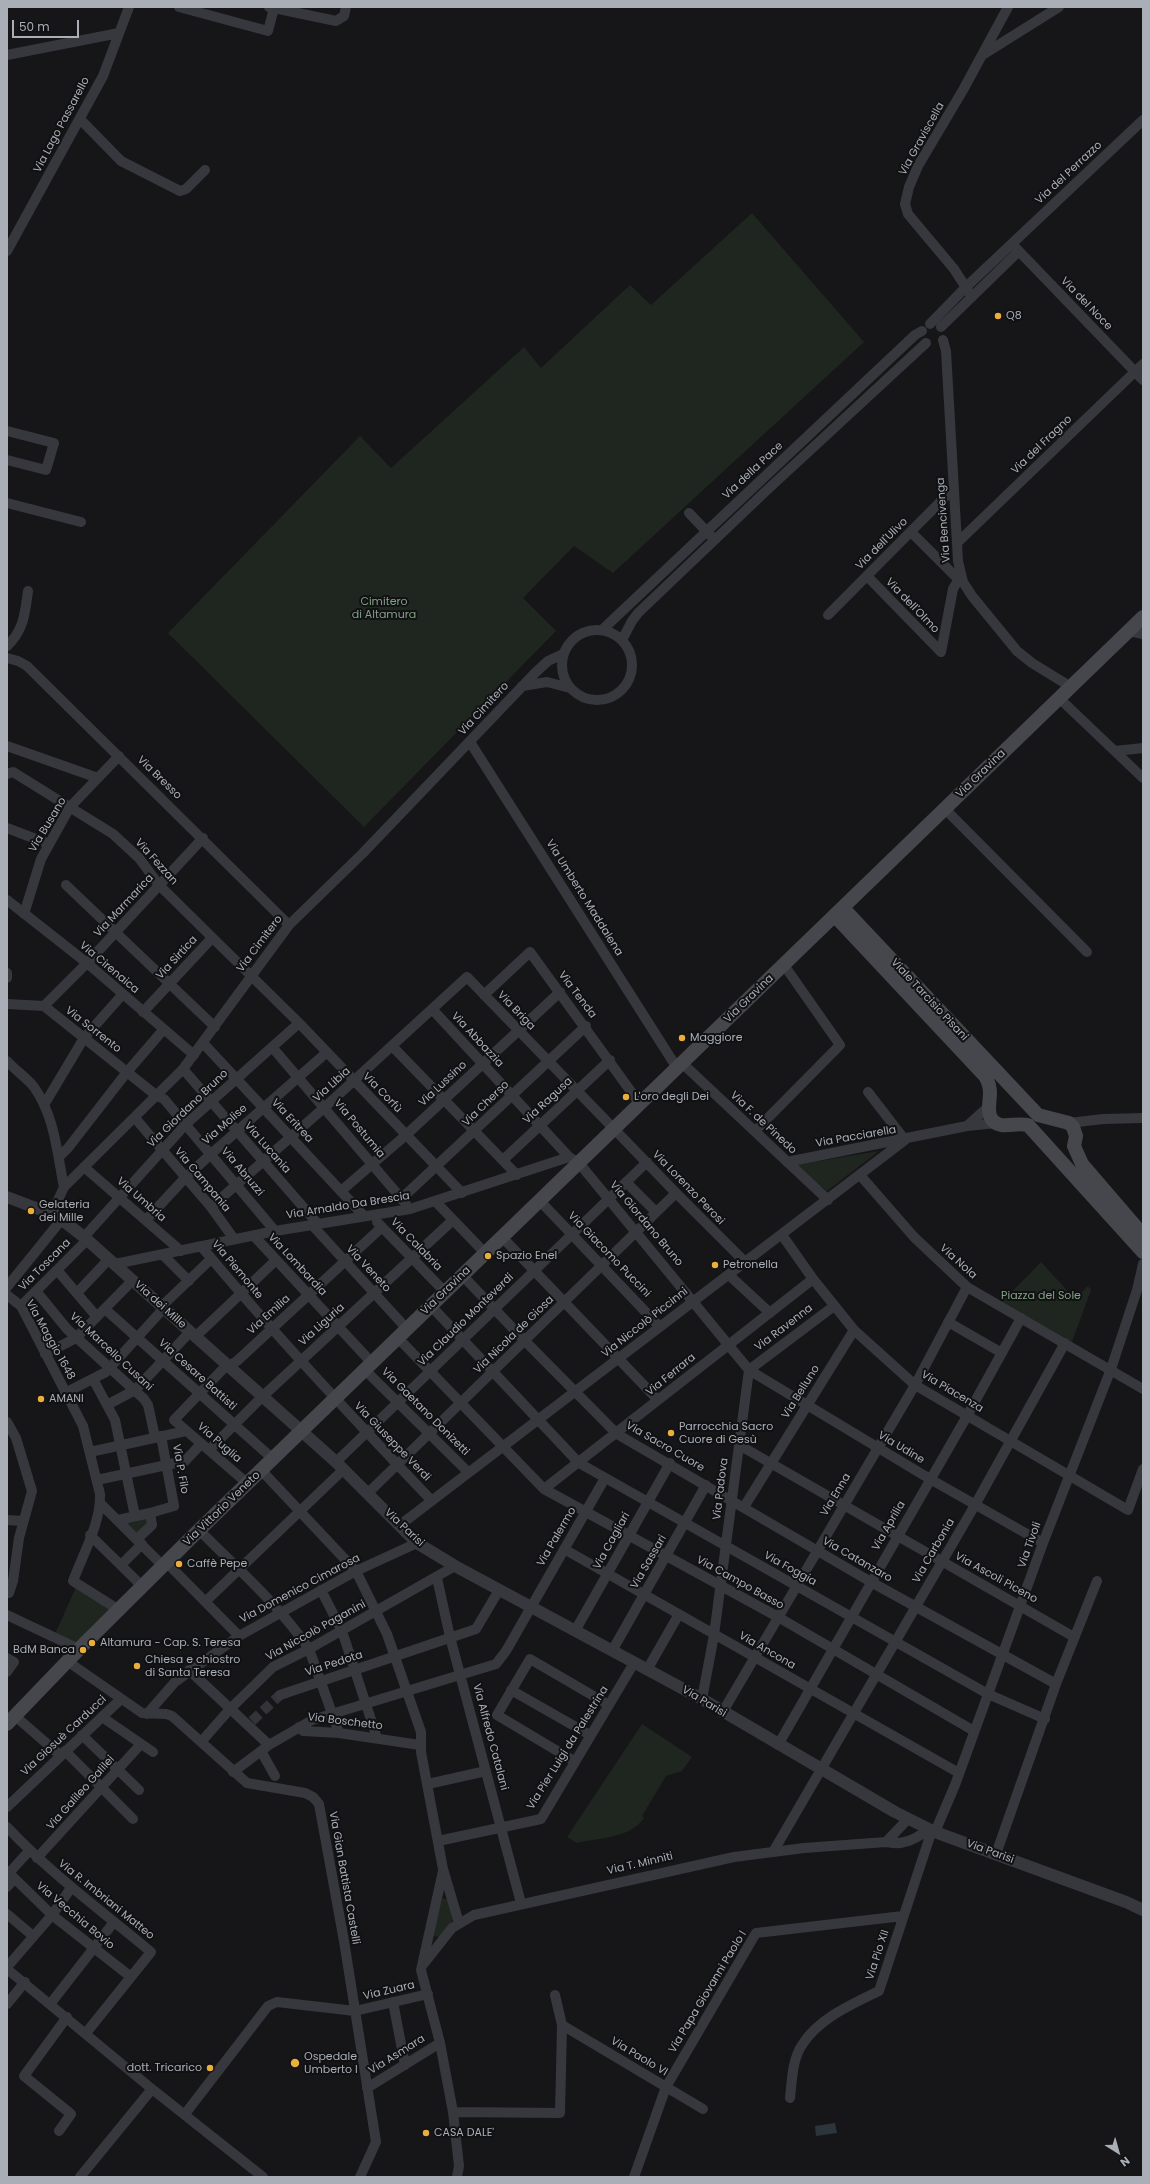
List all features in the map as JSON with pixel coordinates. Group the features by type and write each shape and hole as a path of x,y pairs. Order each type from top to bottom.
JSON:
{"main road":[{"name":"Via Gravina","path":"302,1432 540,1200 574,1160 614,1129 1143,617"},
{"name":"Viale Tarcisio Pisani","path":"839,912 1038,1115 1069,1123"},
{"name":"Viale Tarcisio Pisani","path":"839,912 985,1076 988,1083 989,1113 997,1123"},
{"path":"989,1103 1000,1090 1015,1092"},
{"path":"997,1123 1002,1125 1020,1123 1028,1126 1143,1252"},
{"path":"1069,1123 1073,1127 1075,1141 1082,1164 1143,1236"},
{"path":"1054,1153 1066,1152 1075,1141"},
{"name":"Via Vittorio Veneto","path":"11,1720 67,1661 199,1530 302,1432"}],"street":[{"name":"Via Lago Passarello","path":"7,250 103,76 129,7"},
{"path":"179,7 268,32 272,8 336,21 344,16 346,7"},
{"name":"Via Graviscella","path":"972,297 954,269 908,214 905,204 909,187 918,166 983,54 1008,7"},
{"path":"983,54 1059,7"},
{"path":"7,55 119,32"},
{"path":"80,118 121,161 180,191 186,189 205,170"},
{"name":"Via del Perrazzo","path":"1015,248 1143,120"},
{"path":"930,324 941,327 944,333 942,346 930,346 926,343 922,339 922,331 966,287 1015,248"},
{"path":"941,327 972,297 1015,248"},
{"name":"Via del Noce","path":"1015,248 1143,380"},
{"name":"Via della Pace","path":"602,630 915,335 922,331"},
{"path":"622,640 638,613 926,343"},
{"name":"Via Bencivenga","path":"942,346 960,577 972,596 1017,651 1071,687"},
{"name":"Via del Fragno","path":"957,544 1143,364"},
{"path":"7,431 54,443 46,470 7,460"},
{"name":"Via dell'Ulivo","path":"828,615 954,488"},
{"path":"7,503 81,522"},
{"path":"689,513 715,540"},
{"path":"911,532 960,577"},
{"name":"Via dell'Olmo","path":"867,576 941,652 953,589 960,577"},
{"path":"7,646 17,637 24,618 28,591"},
{"path":"602,630 613,633 622,640 631,658 630,673 624,687 612,696 597,700 578,695 570,688 562,672 563,654 570,641 582,632 602,630"},
{"path":"1129,631 1143,634"},
{"name":"Via Cimitero","path":"7,1287 57,1216 64,1187 183,1069 289,924 363,853 522,686 548,661 563,654"},
{"name":"Via Bresso","path":"7,658 18,660 27,666 289,924"},
{"name":"Via Cimitero","path":"522,686 547,682 570,688"},
{"path":"1059,698 1143,778"},
{"name":"Via Umberto Maddalena","path":"470,742 680,1066"},
{"path":"7,746 98,778"},
{"path":"1115,751 1143,748"},
{"name":"Via Busano","path":"24,914 41,859 70,806 119,756"},
{"name":"Via Fezzan","path":"7,774 13,772 113,834 138,858 159,885 252,976"},
{"path":"945,809 1087,952"},
{"path":"7,828 49,844"},
{"name":"Via Marmarica","path":"44,1006 87,964 203,838"},
{"path":"66,885 215,1027"},
{"name":"Via Cirenaica","path":"7,900 87,964 194,1055"},
{"name":"Via Sirtica","path":"142,1012 212,938"},
{"name":"Via Tenda","path":"484,995 530,952 586,1026 640,1104"},
{"path":"755,1131 840,1045 784,965"},
{"path":"7,973 7,978"},
{"name":"Via Corfù","path":"252,976 438,1166 462,1193"},
{"name":"Via Briga","path":"467,977 577,1091"},
{"name":"Via Libia","path":"210,1207 325,1108 467,977"},
{"name":"Via Lussino","path":"341,1191 406,1135 560,992"},
{"path":"44,1105 84,1038 122,995"},
{"path":"7,1004 44,1006"},
{"name":"Via Sorrento","path":"44,1006 157,1096"},
{"name":"Via Abbazzia","path":"432,1010 540,1126 574,1160"},
{"name":"Via Giordano Bruno","path":"86,1238 120,1197 186,1124 299,1023"},
{"name":"Via Cherso","path":"401,1199 586,1026"},
{"path":"59,1157 68,1148 127,1072 164,1029"},
{"name":"Via Eritrea","path":"203,1043 341,1191 367,1216"},
{"path":"392,1046 445,1099 516,1175"},
{"name":"Via Postumia","path":"272,1047 410,1209"},
{"name":"Via Molise","path":"146,1220 185,1178 326,1053"},
{"name":"Via Ragusa","path":"503,1160 610,1060"},
{"path":"7,1062 33,1086 44,1105 50,1119 64,1187"},
{"name":"Via F. de Pinedo","path":"680,1066 755,1131 828,1200"},
{"name":"Via Lucania","path":"183,1069 263,1161 315,1225"},
{"name":"Via Lorenzo Perosi","path":"577,1091 746,1263"},
{"name":"Via Pacciarella","path":"868,1092 905,1140"},
{"name":"Via Abruzzi","path":"157,1096 164,1099 275,1230"},
{"path":"967,1126 989,1103"},
{"name":"Via Campania","path":"135,1118 210,1207 234,1239"},
{"path":"1069,1123 1095,1120 1143,1118"},
{"path":"1075,1141 1095,1120"},
{"name":"Via Pacciarella","path":"787,1162 905,1140 967,1126 997,1123"},
{"name":"Via Niccolò Piccinni","path":"400,1526 503,1445 619,1359 694,1300 746,1263 905,1140"},
{"name":"Via Giordano Bruno","path":"574,1160 694,1300"},
{"name":"Via Arnaldo Da Brescia","path":"112,1262 163,1255 200,1246 254,1236 275,1230 315,1225 410,1209 436,1202 516,1175 574,1160"},
{"name":"Via Claudio Monteverdi","path":"206,1601 301,1511 366,1433 399,1403 430,1370 647,1162"},
{"name":"Via Umbria","path":"84,1167 181,1251"},
{"name":"Via Nola","path":"860,1175 914,1237 967,1288 1111,1369 1143,1389"},
{"path":"626,1182 656,1212"},
{"name":"Via Nicola de Giosa","path":"368,1493 676,1193"},
{"name":"Via dei Mille","path":"7,1197 57,1216 86,1238 302,1432"},
{"name":"Via Giacomo Puccini","path":"540,1200 660,1327"},
{"path":"436,1202 485,1254"},
{"name":"Via Calabria","path":"367,1216 382,1228 445,1292"},
{"name":"Via Liguria","path":"97,1480 186,1461 234,1424 453,1220"},
{"name":"Via Veneto","path":"315,1225 345,1262 375,1294 430,1370 461,1403"},
{"name":"Via Emilia","path":"174,1420 223,1369 237,1361 382,1228"},
{"name":"Via Piacenza","path":"782,1235 814,1280 854,1330 915,1385 1128,1510 1143,1469"},
{"name":"Via Lombardia","path":"254,1236 338,1327 368,1366"},
{"path":"502,1237 658,1400"},
{"name":"Via Toscana","path":"20,1306 57,1270 86,1238"},
{"name":"Via Piemonte","path":"200,1246 240,1294 335,1399"},
{"path":"163,1255 189,1281"},
{"path":"65,1393 93,1379 110,1368 163,1307 211,1259"},
{"path":"107,1405 135,1390 193,1334 240,1294 276,1260"},
{"path":"77,1293 112,1262"},
{"name":"Via Tivoli","path":"932,1830 959,1773 1043,1543 1111,1369 1140,1287 1143,1264"},
{"path":"57,1270 97,1317"},
{"name":"Via Sacro Cuore","path":"462,1275 617,1434 670,1463 732,1500"},
{"path":"729,1275 770,1313"},
{"path":"45,1354 76,1338 133,1280"},
{"name":"Via Ferrara","path":"544,1489 617,1434 729,1344 814,1280"},
{"name":"Via Enna","path":"722,1712 915,1385 967,1288"},
{"name":"Via Marcello Cusani","path":"36,1291 76,1338 147,1402 158,1437"},
{"name":"Via Maggio 1648","path":"7,1295 20,1306 83,1426 97,1480 100,1503 73,1581 119,1610"},
{"path":"694,1300 749,1370"},
{"name":"Via Foggia","path":"431,1306 579,1463 988,1694 1045,1720"},
{"name":"Via Ravenna","path":"749,1370 834,1306"},
{"name":"Via Cesare Battisti","path":"105,1309 273,1459"},
{"name":"Via Aprilia","path":"778,1745 967,1416 1021,1318"},
{"path":"948,1322 1002,1353"},
{"name":"Via Belluno","path":"744,1507 854,1330"},
{"name":"Via Carbonia","path":"773,1852 975,1505 1065,1343"},
{"name":"Via Gaetano Donizetti","path":"368,1366 399,1403 468,1472"},
{"name":"Via Udine","path":"749,1370 930,1479 1043,1543"},
{"name":"Via Padova","path":"702,1699 721,1585 749,1370"},
{"path":"93,1379 115,1420 125,1474 135,1516"},
{"name":"Via Giuseppe Verdi","path":"335,1399 432,1501"},
{"name":"Via Campo Basso","path":"461,1403 544,1489 586,1510 778,1617 832,1650 974,1731"},
{"name":"Via Puglia","path":"174,1420 248,1484"},
{"path":"7,1422 16,1438 32,1491 24,1521 9,1593"},
{"path":"90,1452 186,1431"},
{"name":"Via Parisi","path":"302,1432 368,1493 417,1543 455,1566 634,1664 702,1699 778,1745 908,1819 932,1830 1126,1902 1143,1910"},
{"name":"Via P. Filo","path":"150,1513 174,1506 167,1466 158,1437"},
{"name":"Via Ascoli Piceno","path":"739,1445 845,1504 897,1536 1074,1637"},
{"name":"Via Cagliari","path":"575,1631 670,1463"},
{"path":"262,1471 356,1571 387,1634 421,1732 420,1745 443,1869 459,1923"},
{"name":"Via Palermo","path":"299,1727 332,1714 496,1664 531,1607 604,1478"},
{"name":"Via Sassari","path":"612,1651 706,1485"},
{"name":"Via Catanzaro","path":"732,1500 871,1582 1002,1656 1056,1684"},
{"path":"100,1503 139,1542 206,1601 239,1636"},
{"path":"118,1520 150,1513 152,1525 121,1565"},
{"path":"7,1520 24,1521"},
{"path":"199,1530 279,1612 309,1649 339,1733"},
{"path":"90,1535 143,1587"},
{"name":"Via Domenico Cimarosa","path":"148,1714 169,1687 189,1670 239,1636 279,1612 356,1571 417,1543"},
{"name":"Via Ancona","path":"564,1549 959,1773"},
{"name":"Via Niccolò Paganini","path":"201,1742 230,1709 273,1667 342,1631 455,1566"},
{"name":"Via Alfredo Catalani","path":"436,1578 450,1637 521,1903"},
{"path":"996,1854 1045,1720 1056,1684 1097,1581"},
{"path":"320,1590 342,1631 367,1703 377,1738"},
{"name":"Via Pedota","path":"280,1694 476,1629 499,1590"},
{"path":"7,1614 79,1649"},
{"path":"647,1670 679,1614"},
{"path":"7,1658 14,1662 7,1672"},
{"path":"574,1761 497,1715 530,1659 609,1705"},
{"name":"Via Gian Battista Castelli","path":"67,1661 121,1699 148,1714 169,1715 247,1783 305,1793 313,1797 319,1804 376,2142 360,2177"},
{"name":"Via Pier Luigi da Palestrina","path":"438,1841 501,1826 541,1819 574,1761 634,1664"},
{"path":"189,1670 230,1709 250,1723 265,1748 275,1776"},
{"path":"511,1690 590,1735"},
{"name":"Via Giosuè Carducci","path":"7,1807 121,1699"},
{"path":"102,1717 153,1752"},
{"path":"11,1720 63,1753 133,1819"},
{"name":"Via Boschetto","path":"233,1772 265,1748 299,1727 303,1731 339,1733 420,1745"},
{"path":"82,1735 139,1790"},
{"name":"Via Galileo Galilei","path":"7,1887 10,1874 33,1854 100,1788 141,1744"},
{"path":"428,1784 486,1771"},
{"path":"886,1842 908,1819"},
{"name":"Via R. Imbriani Matteo","path":"7,1827 33,1854 71,1888 151,1952 86,2033"},
{"name":"Via T. Minniti","path":"422,1966 443,1938 459,1923 474,1914 687,1865 734,1856 886,1842 894,1844 911,1841 932,1830"},
{"name":"Via Pio XII","path":"790,2098 794,2065 801,2045 813,2032 832,2016 879,1991 932,1830"},
{"path":"443,1869 422,1966 440,2043 453,2112 460,2166 457,2177"},
{"name":"Via Vecchia Bovio","path":"10,1874 52,1915 131,1977"},
{"path":"71,1888 52,1915 7,1968 51,2003 152,2089 262,2177"},
{"path":"7,1914 33,1936"},
{"name":"Via Papa Giovanni Paolo I","path":"634,2177 666,2087 756,1933 903,1916"},
{"path":"51,2003 114,1922"},
{"path":"7,2004 25,1982"},
{"name":"Via Zuara","path":"185,2114 268,2006 277,2002 355,2011 428,1994"},
{"path":"453,2112 560,2113 562,2025 555,1995"},
{"path":"393,2002 405,2065"},
{"path":"59,2131 71,2114 24,2076 67,2017"},
{"name":"Via Paolo VI","path":"562,2025 703,2109"},
{"name":"Via Asmara","path":"368,2088 440,2043"},
{"path":"80,2177 152,2089"}],"green space":[{"name":"Cimitero di Altamura","path":"752,213 864,342 613,573 574,546 523,598 556,631 364,827 168,633 360,436 391,468 524,347 541,368 630,285 651,305"},
{"path":"879,1151 827,1191 795,1165"},
{"name":"Piazza del Sole","path":"1041,1262 1075,1299 1088,1286 1091,1290 1072,1342 1002,1302"},
{"path":"149,1515 150,1525 137,1536 121,1520"},
{"path":"76,1587 111,1609 78,1644 55,1634"},
{"path":"642,1724 692,1757 682,1771 666,1776 642,1816 644,1818 631,1830 614,1836 577,1843 567,1837"},
{"path":"442,1898 450,1900 453,1917 451,1924 440,1937 433,1936"}],"shaded area":[{"path":"835,2123 837,2133 816,2136 815,2126"}],"tunnel":[{"path":"252,1721 280,1695"}],"place":[{"name":"Q8","path":"998,316"},
{"name":"Maggiore","path":"682,1038"},
{"name":"L'oro degli Dei","path":"626,1097"},
{"name":"Gelateria dei Mille","path":"31,1211"},
{"name":"Spazio Enel","path":"488,1256"},
{"name":"Petronella","path":"715,1265"},
{"name":"AMANI","path":"41,1399"},
{"name":"Parrocchia Sacro Cuore di Gesù","path":"671,1433"},
{"name":"Caffè Pepe","path":"179,1564"},
{"name":"Altamura - Cap. S. Teresa","path":"92,1643"},
{"name":"BdM Banca","path":"83,1650"},
{"name":"Chiesa e chiostro di Santa Teresa","path":"137,1666"},
{"name":"Ospedale Umberto I","path":"295,2063"},
{"name":"dott. Tricarico","path":"210,2068"},
{"name":"CASA DALE'","path":"426,2133"}]}
